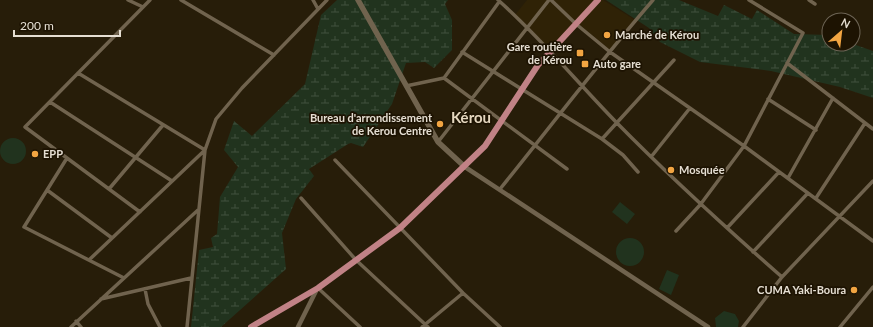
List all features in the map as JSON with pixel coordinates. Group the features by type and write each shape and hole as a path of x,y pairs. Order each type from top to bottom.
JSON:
{"main road":[{"path":"358,0 438,142 465,167"},
{"path":"251,327 318,288 400,228 465,167 485,146 538,65 598,0"}],"street":[{"path":"128,0 143,7"},
{"path":"140,212 25,127 150,0"},
{"path":"182,0 274,55"},
{"path":"313,0 318,9"},
{"path":"187,327 205,150 216,119 274,55 327,0"},
{"path":"438,142 550,0 610,52 744,146 873,241"},
{"path":"500,189 653,0"},
{"path":"676,231 700,204 744,146 803,33 749,0"},
{"path":"809,0 815,4"},
{"path":"406,86 444,78 498,1 527,28 582,87 651,157 700,204 782,277"},
{"path":"462,52 602,139 623,155 638,172"},
{"path":"602,139 674,60"},
{"path":"787,63 873,129"},
{"path":"78,73 205,150"},
{"path":"444,78 567,169"},
{"path":"788,178 833,98"},
{"path":"768,99 816,130"},
{"path":"50,102 172,181"},
{"path":"651,157 690,108"},
{"path":"816,198 865,123"},
{"path":"109,189 163,125"},
{"path":"89,260 205,150"},
{"path":"67,158 24,227 124,278"},
{"path":"335,160 463,293 500,327"},
{"path":"465,167 708,327"},
{"path":"727,228 779,172"},
{"path":"742,327 782,277 873,181"},
{"path":"47,190 112,238"},
{"path":"753,252 808,193"},
{"path":"301,198 356,260 425,326 463,293"},
{"path":"71,327 198,210"},
{"path":"100,299 191,278"},
{"path":"840,327 873,287"},
{"path":"298,327 318,288 360,327"},
{"path":"145,289 148,304 160,327"},
{"path":"76,322 81,327"}],"shaded area":[{"name":"Marché de Kérou","path":"527,0 603,0 635,20 610,50 575,21 550,49 515,15"}],"green space":[{"path":"337,0 448,0 445,4 452,20 452,50 434,68 425,62 406,63 392,104 363,147 351,143 348,144 309,169 314,176 296,199 282,233 286,269 221,327 191,327 199,250 213,247 211,238 217,234 220,197 238,167 224,150 234,121 252,136 305,84 321,15"},
{"path":"606,0 679,0 718,16 724,5 752,19 757,10 794,34 821,35 821,52 861,52 861,47 873,51 873,98 840,87 771,71 700,62 660,42 649,28"},
{"path":"13,138 22,142 26,151 22,160 13,164 4,160 0,151 4,142"},
{"path":"620,202 635,214 627,224 612,212"},
{"path":"630,238 640,242 644,252 640,262 630,266 620,262 616,252 620,242"},
{"path":"667,270 679,275 671,295 659,289"},
{"path":"724,311 735,314 739,321 738,327 716,327 715,318"}],"place":[{"name":"Marché de Kérou","path":"607,35"},
{"name":"Gare routière de Kérou","path":"580,53"},
{"name":"Auto gare","path":"585,64"},
{"name":"Bureau d'arrondissement de Kerou Centre","path":"440,124"},
{"name":"EPP","path":"35,154"},
{"name":"Mosquée","path":"671,170"},
{"name":"CUMA Yaki-Boura","path":"854,290"}],"district":[{"name":"Kérou","path":"471,118"}]}
